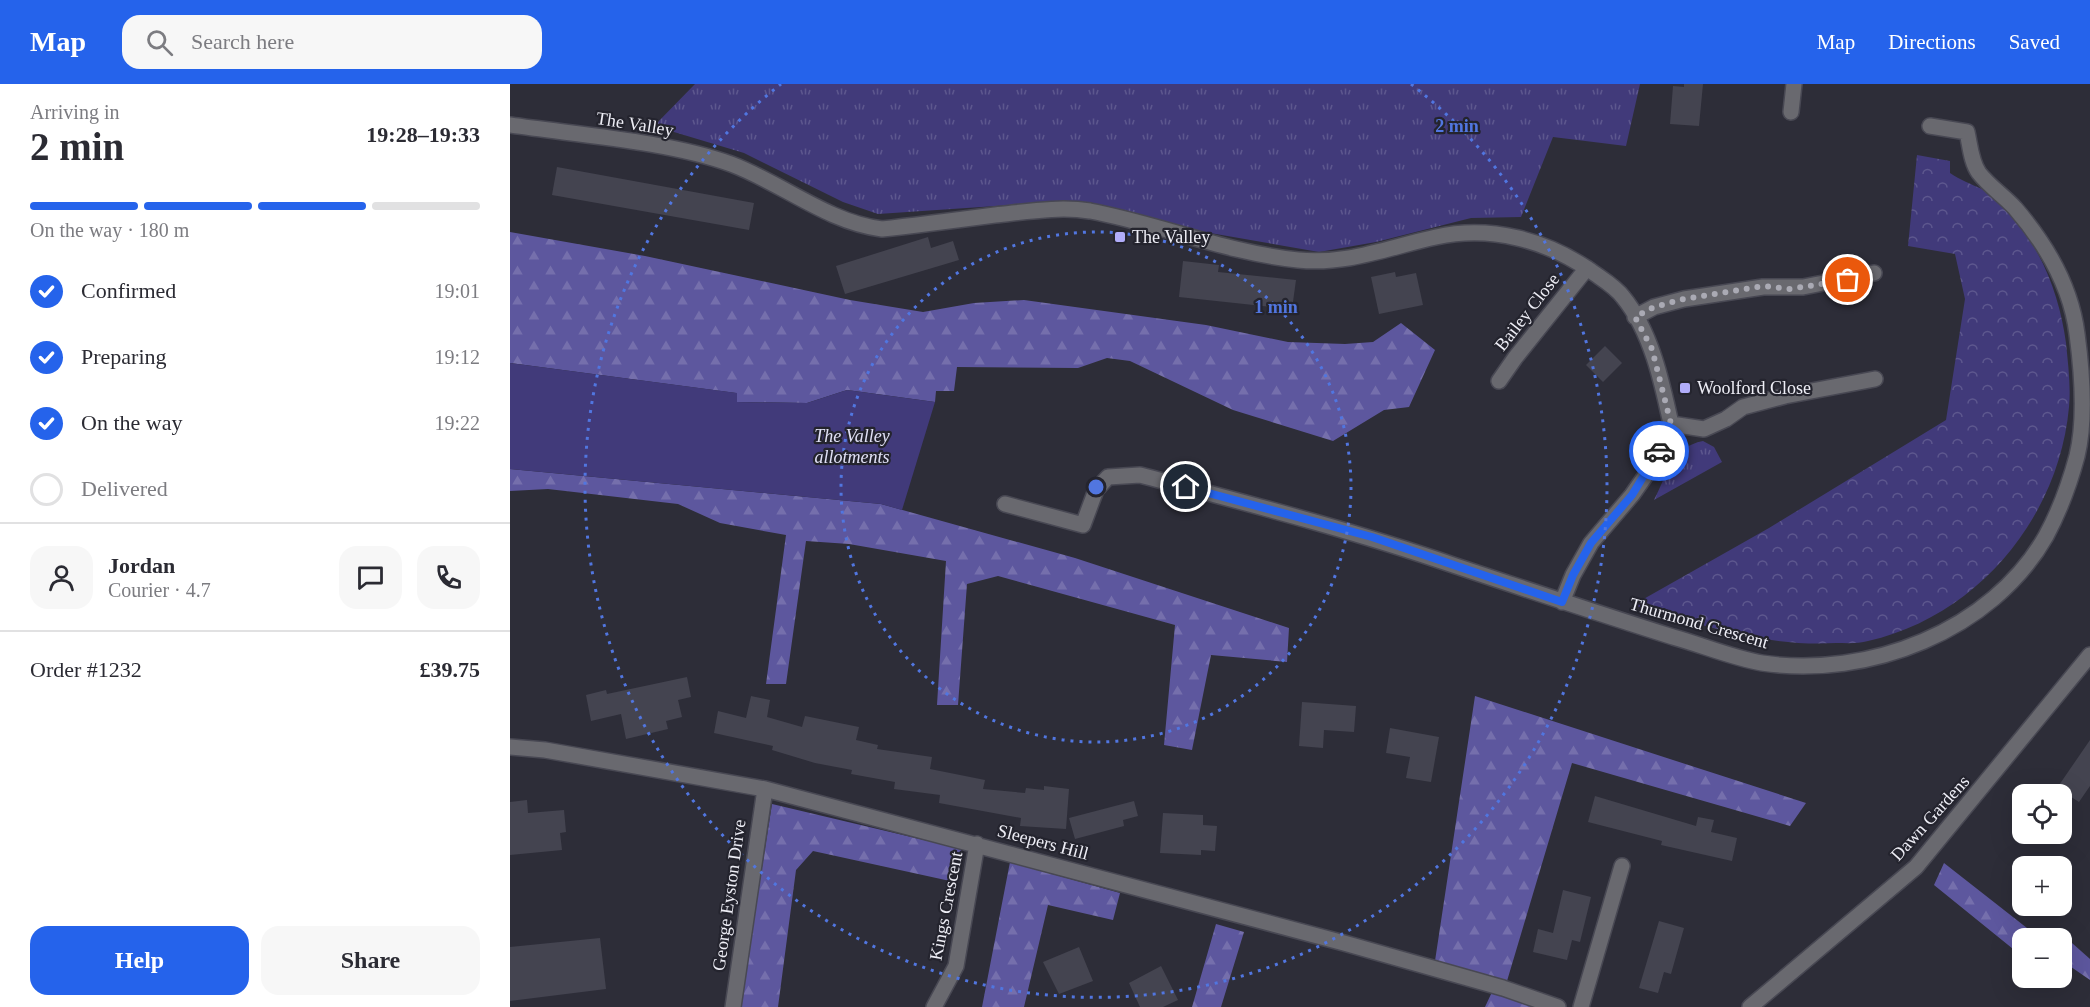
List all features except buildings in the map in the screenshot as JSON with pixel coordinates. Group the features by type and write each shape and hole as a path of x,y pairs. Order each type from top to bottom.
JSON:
{"street":[{"path":"1791,112 1794,84"},
{"name":"The Valley","path":"510,125 659,147 729,163 763,177 840,218 872,228 900,227 1038,210 1089,211 1216,246 1325,262 1350,260 1437,237 1469,233 1511,236 1553,248 1587,268 1624,298 1652,349 1671,424"},
{"name":"Thurmond Crescent","path":"1005,504 1083,525 1096,490 1108,477 1140,475 1372,537 1562,602 1761,663 1804,666 1879,656 1912,647 1959,624 1989,602 2019,572 2046,536 2078,453 2084,332 2057,268 2039,238 1994,186 1979,173 1967,132 1930,126"},
{"name":"Bailey Close","path":"1500,381 1515,358 1587,268"},
{"path":"1635,317 1654,307 1684,299 1763,286 1803,287 1874,273"},
{"path":"1562,602 1573,575 1591,543 1646,475 1671,424 1704,429 1726,419 1743,407 1785,396 1875,379"},
{"name":"Dawn Gardens","path":"1750,1007 1916,867 2090,655"},
{"name":"Sleepers Hill","path":"510,747 545,750 765,789 1355,946 1503,988 1558,1007"},
{"name":"George Eyston Drive","path":"733,1007 765,789"},
{"name":"Kings Crescent","path":"934,1007 956,966 977,844"},
{"path":"1581,1007 1622,866"}],"green space":[{"path":"695,84 1640,84 1626,146 1553,137 1521,217 1471,218 1376,242 1319,252 1193,230 1089,202 1054,202 878,214 843,202 744,153 654,126"},
{"path":"1917,155 1950,161 1950,173 1986,191 1998,202 2033,245 2054,292 2066,343 2069,407 2062,448 2049,487 2030,523 2006,556 1977,585 1944,610 1908,628 1864,642 1810,643 1758,638 1708,627 1633,605 1769,528 1946,420 1965,299 1955,254 1908,246"},
{"path":"510,232 645,256 850,300 923,312 974,303 1024,300 1206,325 1288,342 1345,344 1373,342 1401,323 1435,350 1409,407 1384,410 1333,441 1233,410 1130,361 1107,358 1078,368 957,367 954,391 936,391 935,402 847,390 807,403 737,402 736,393 510,363"},
{"name":"The Valley allotments","path":"510,363 737,393 737,402 807,403 847,390 935,402 902,510 881,504 510,469"},
{"path":"1703,441 1714,447 1722,462 1654,500 1667,471 1678,455 1684,449"},
{"path":"510,469 881,504 1075,558 1289,628 1287,662 1211,655 1192,750 1164,745 1175,625 998,576 967,584 958,705 937,705 946,561 849,544 806,541 786,684 766,684 786,535 720,523 678,504 548,489 510,491"},
{"path":"1475,696 1806,803 1790,826 1572,763 1507,981 1435,961"},
{"path":"772,804 962,849 950,881 813,851 796,870 778,1007 740,1007"},
{"path":"1010,862 1120,893 1113,920 1048,905 1024,1007 982,1007"},
{"path":"1944,863 2027,928 2012,928 2012,948 1934,885"},
{"path":"1216,924 1244,932 1221,1007 1192,1007"},
{"path":"2072,943 2090,959 2090,980 2072,968"},
{"path":"1492,992 1540,1007 1485,1007"}],"way so far":[{"path":"1659,451 1671,424 1663,385 1652,349 1635,317 1654,307 1684,299 1763,286 1789,289 1848,280"}],"place":[{"name":"The Valley","path":"1120,237"},
{"name":"Woolford Close","path":"1685,388"}],"route":[{"path":"1186,487 1372,537 1562,602 1573,575 1591,543 1632,495 1659,451"}]}
